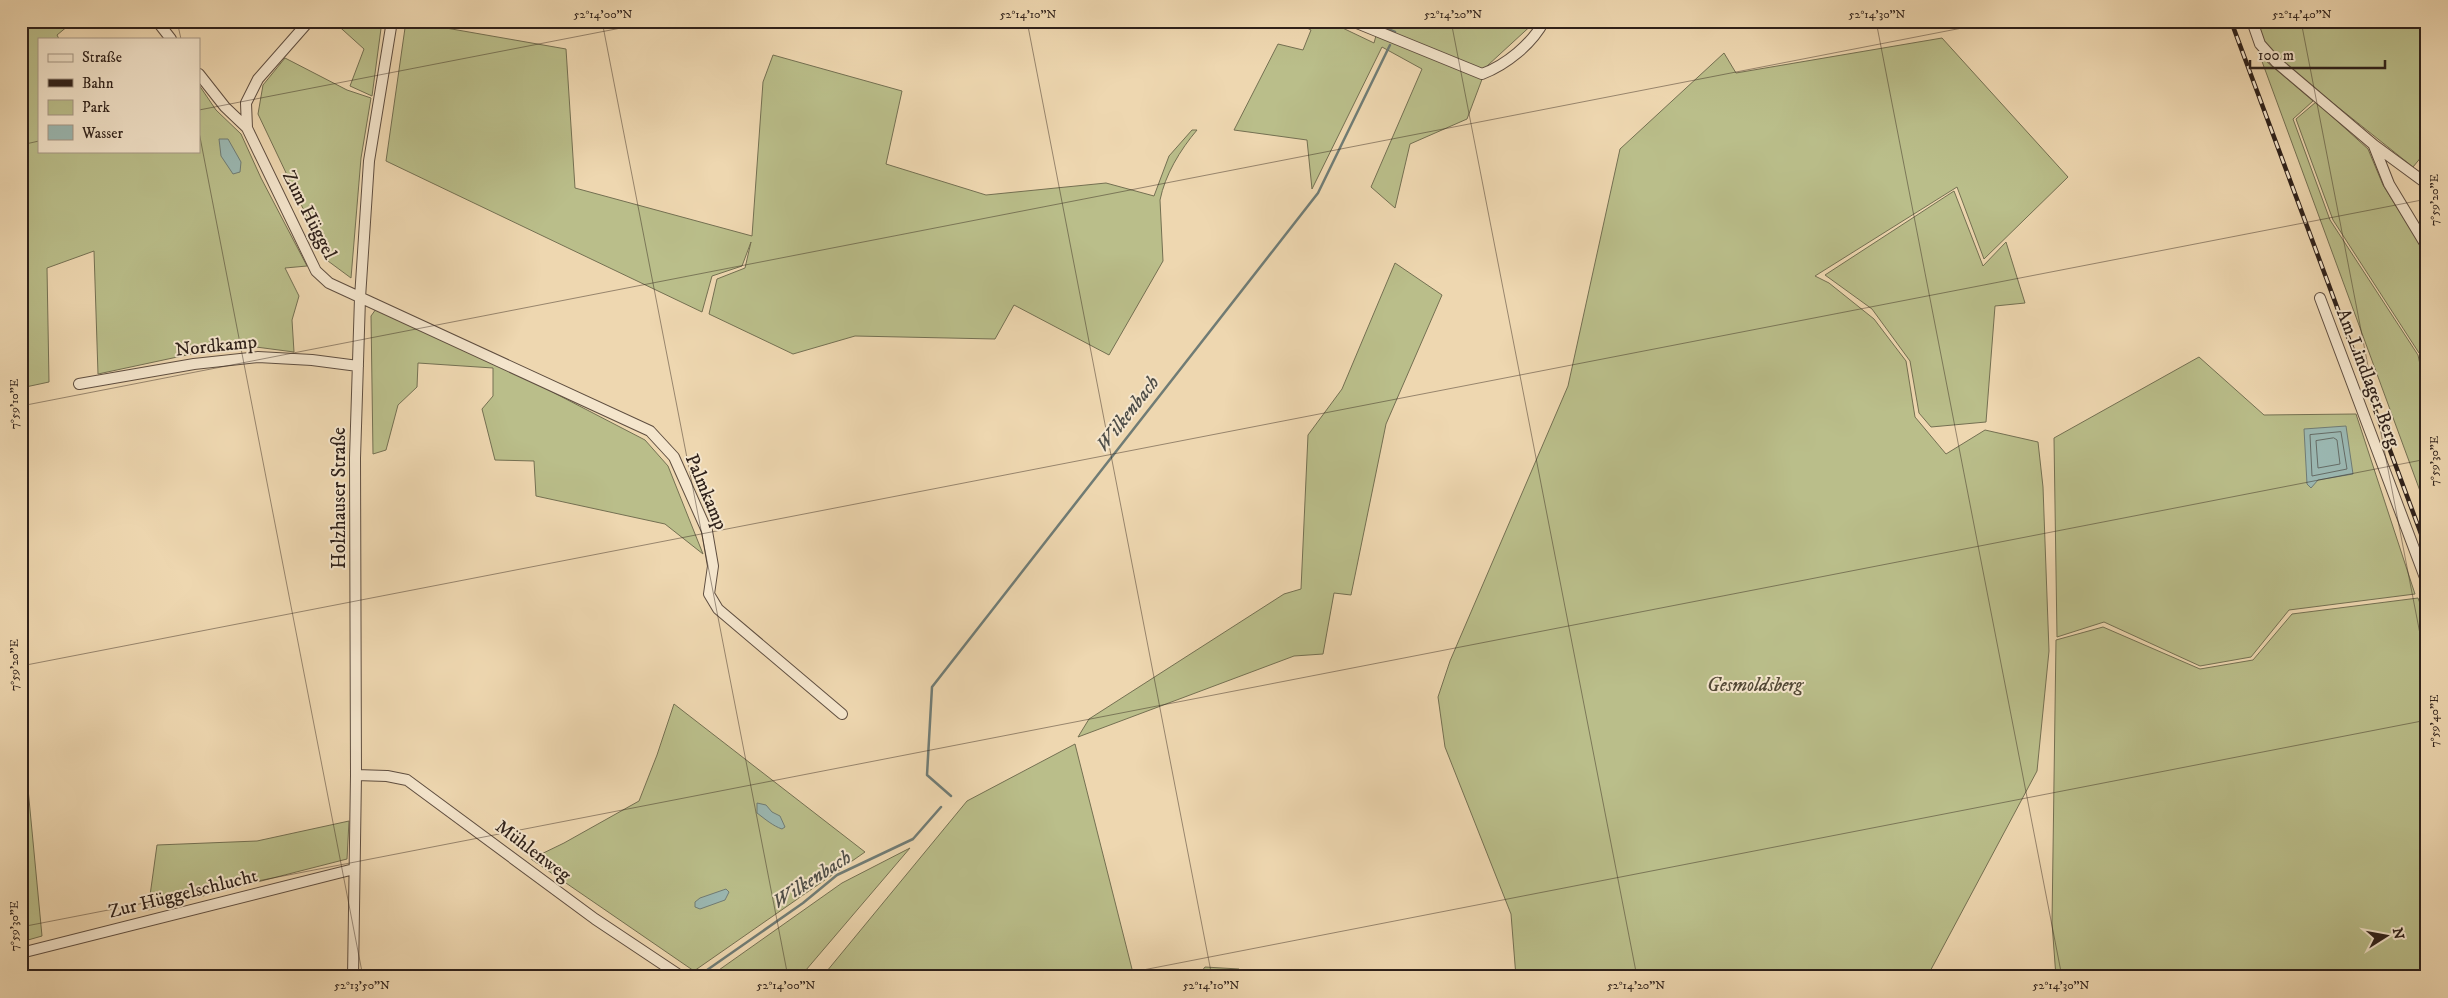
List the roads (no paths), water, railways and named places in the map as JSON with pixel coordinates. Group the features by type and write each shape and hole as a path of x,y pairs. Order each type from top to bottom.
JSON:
{"street":[{"path":"157,21 170,38"},
{"name":"Zum Hüggel","path":"247,128 246,103 258,79 309,21"},
{"name":"Holzhauser Straße","path":"353,977 356,775 356,458 360,298 369,160 392,21"},
{"path":"1352,21 1482,74 1494,69 1517,53 1540,30 1544,21"},
{"path":"2252,21 2260,44 2276,62 2374,146 2427,184"},
{"name":"Zum Hüggel","path":"200,75 225,107 247,128 316,271 329,283 360,298"},
{"path":"2374,146 2390,184 2427,247"},
{"name":"Palmkamp","path":"360,298 650,431 674,457 707,531 713,566 709,594 718,609 842,714"},
{"name":"Am Lindlager Berg","path":"2320,298 2427,583"},
{"name":"Nordkamp","path":"79,384 194,364 258,357 312,360 358,366"},
{"name":"Mühlenweg","path":"356,775 387,776 407,780 595,919 682,977"},
{"name":"Zur Hüggelschlucht","path":"21,953 354,869"}],"water":[{"path":"219,139 228,139 241,162 240,172 233,174 221,156"},
{"path":"2346,426 2353,474 2318,480 2311,488 2307,484 2304,429"},
{"path":"757,803 766,805 772,812 780,816 785,827 782,829 775,826 757,813"},
{"path":"726,889 729,892 725,900 700,909 695,907 695,902 700,898"}],"waterway":[{"name":"Wilkenbach","path":"1378,21 1378,25 1395,32"},
{"name":"Wilkenbach","path":"951,796 927,775 932,687 1318,193 1390,45"},
{"name":"Wilkenbach","path":"697,977 803,903 837,875 913,839 941,807"}],"railway":[{"path":"2231,21 2427,550"}],"park label":[{"name":"Gesmoldsberg","path":"1755,685"}]}
